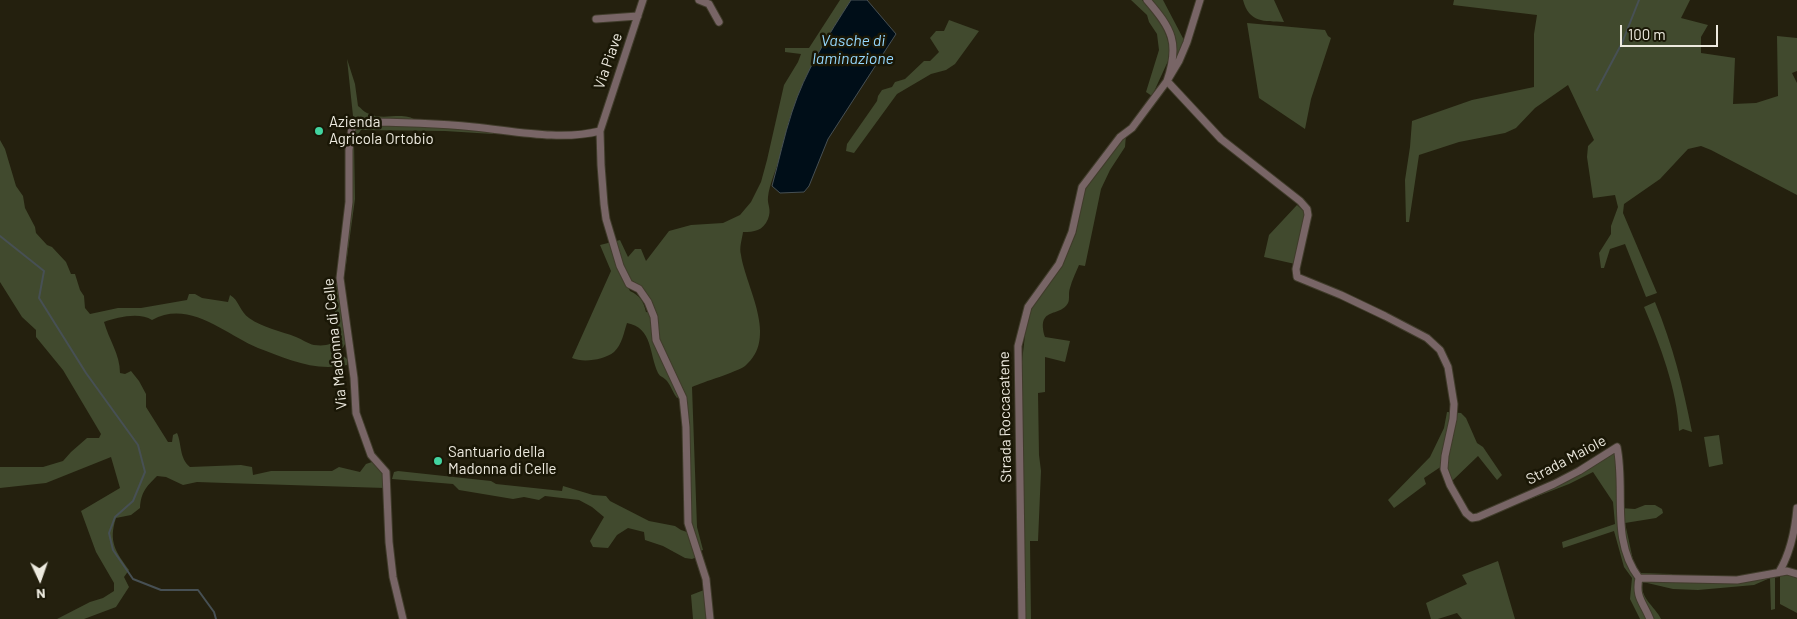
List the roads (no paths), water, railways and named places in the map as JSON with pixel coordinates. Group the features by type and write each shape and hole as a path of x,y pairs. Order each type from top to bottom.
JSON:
{"street":[{"name":"Via Piave","path":"644,0 600,131 600,165 606,219 620,266 629,284 639,289 648,302 654,317 656,340 683,398 686,426 688,524 706,579 710,619"},
{"path":"699,0 709,4 719,22"},
{"path":"1147,0 1160,14 1172,37 1174,51 1167,81"},
{"name":"Strada Roccacatene","path":"1022,619 1018,346 1028,307 1059,264 1072,232 1082,187 1120,137 1132,128 1167,81 1179,61 1187,42 1200,0"},
{"path":"596,20 638,16"},
{"name":"Strada Maiole","path":"1167,81 1221,139 1307,209 1308,214 1296,277 1341,295 1385,316 1427,338 1438,347 1448,366 1454,412 1444,469 1450,485 1466,513 1472,518 1554,484 1579,471 1616,447 1619,458 1620,481 1619,519 1631,567 1639,578 1638,596 1650,619"},
{"name":"Via Madonna di Celle","path":"403,619 393,577 389,542 386,472 371,456 356,413 354,378 340,278 349,202 349,150 352,127 355,122 428,123 557,135 585,135 600,131"},
{"path":"1779,572 1794,535 1797,508"},
{"path":"1639,578 1737,580 1787,571 1797,574"}],"water":[{"name":"Vasche di laminazione","path":"851,0 867,0 896,34 828,139 809,186 804,192 780,193 772,186 786,130 797,97 818,54"}],"waterway":[{"path":"1597,90 1622,43 1639,0"},
{"path":"0,236 44,271 39,298 86,373 138,445 145,472 133,501 115,517 109,533 113,550 133,579 161,590 198,590 214,612 216,619"}],"place":[{"name":"Azienda Agricola Ortobio","path":"319,131"},
{"name":"Santuario della Madonna di Celle","path":"438,461"}]}
